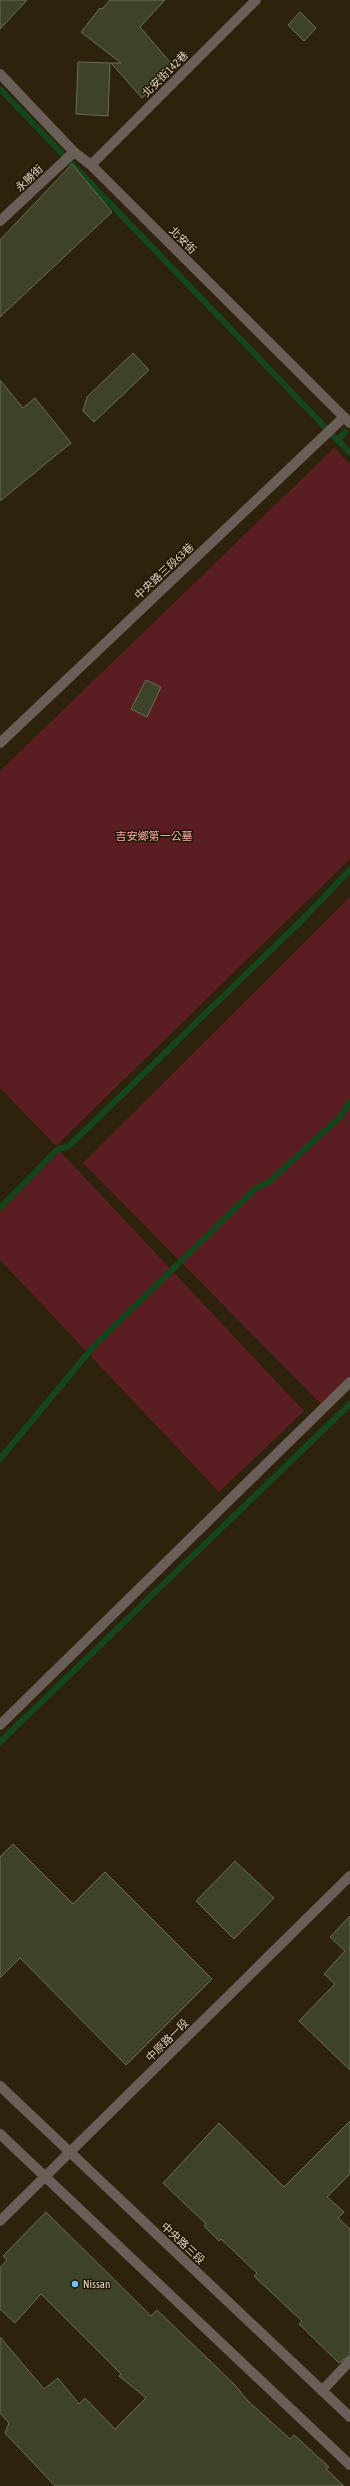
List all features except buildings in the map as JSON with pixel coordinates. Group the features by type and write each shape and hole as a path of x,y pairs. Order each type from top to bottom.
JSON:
{"street":[{"name":"北安街142巷","path":"91,165 256,0"},
{"name":"北安街","path":"0,74 74,152 91,165 348,417"},
{"name":"永勝街","path":"0,221 74,152"},
{"name":"中央路三段63巷","path":"0,743 348,417"},
{"path":"0,1725 350,1382"},
{"name":"中原路一段","path":"0,2221 350,1876"},
{"name":"中央路三段","path":"0,2086 350,2417"},
{"path":"0,2134 350,2465"},
{"path":"322,2391 350,2361"}],"green space":[{"name":"吉安鄉第一公墓","path":"334,448 350,464 350,859 56,1146 0,1088 0,771"},
{"path":"350,897 350,1382 324,1407 83,1163"},
{"path":"58,1149 304,1411 219,1492 0,1260 0,1204"}],"waterway":[{"path":"0,89 350,453"},
{"path":"338,440 345,432"},
{"path":"0,1208 58,1149 69,1146 303,919 350,870"},
{"path":"0,1459 94,1346 255,1189 270,1181 340,1117 350,1102"},
{"path":"0,1742 350,1404"}],"place":[{"name":"Nissan","path":"75,2284"}]}
